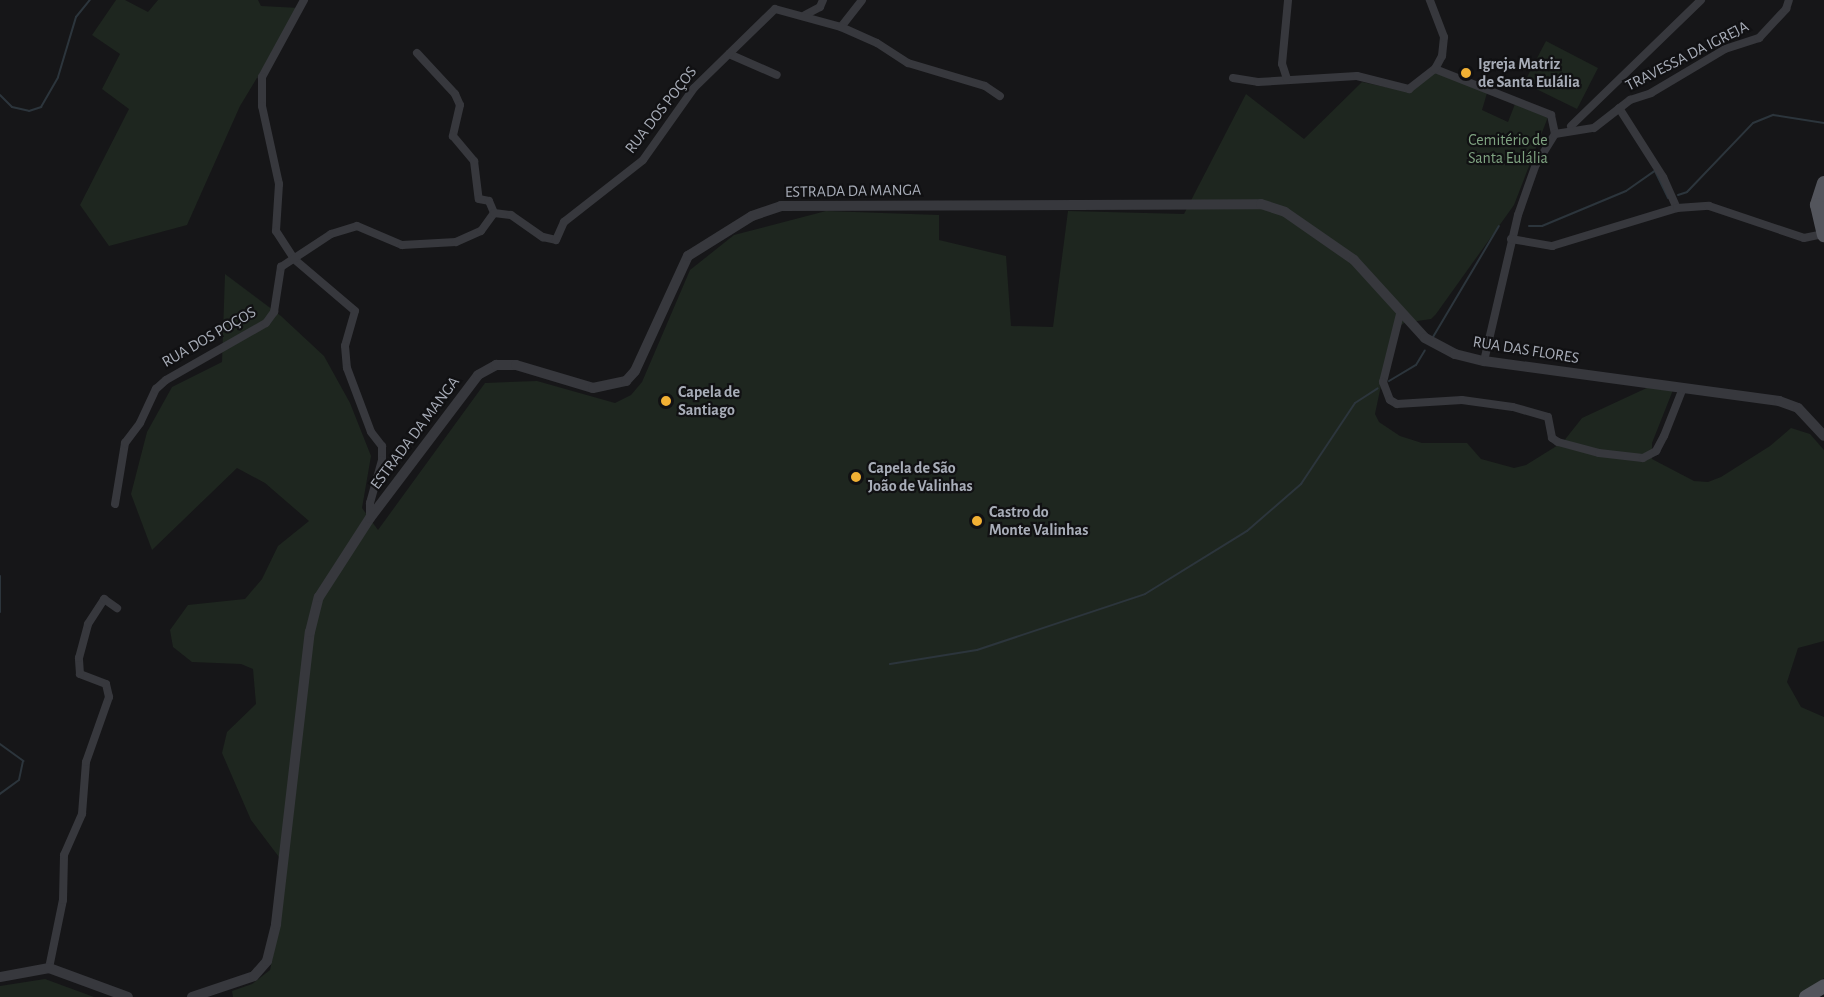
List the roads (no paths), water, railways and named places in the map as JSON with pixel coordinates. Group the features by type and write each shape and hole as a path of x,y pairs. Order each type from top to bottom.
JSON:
{"main road":[{"path":"1824,183 1817,205 1824,235"},
{"path":"1806,997 1824,986"}],"street":[{"path":"304,0 262,77 262,106 279,184 276,231 294,259 355,310 345,346 347,368 371,432 382,446 382,460 370,503 370,518"},
{"path":"805,15 820,7 823,0"},
{"path":"841,27 862,0"},
{"path":"1287,79 1282,64 1288,0"},
{"path":"1233,78 1258,82 1358,76 1408,90 1435,69 1442,56 1444,38 1430,0"},
{"path":"1570,126 1701,0"},
{"name":"TRAVESSA DA IGREJA","path":"1555,134 1594,128 1619,108 1725,49 1759,38 1786,9 1789,0"},
{"name":"RUA DOS POÇOS","path":"115,504 125,443 140,423 156,390 166,380 266,323 274,312 281,267 331,234 357,226 402,245 456,242 481,231 494,213 511,215 543,237 556,240 564,222 643,160 694,88 776,4 841,27 877,43 908,63 985,86 1000,96"},
{"path":"417,54 455,94 460,105 453,136 474,161 479,199 489,201 494,213"},
{"path":"729,54 777,75"},
{"path":"1435,69 1551,115 1555,134 1536,164 1511,239 1484,361"},
{"path":"1619,108 1664,177 1677,208"},
{"name":"RUA DAS FLORES","path":"1154,204 1260,204 1285,212 1354,260 1400,314 1425,338 1455,354 1484,361 1789,403 1808,416 1824,436"},
{"name":"ESTRADA DA MANGA","path":"192,997 254,975 267,961 276,924 310,632 319,597 370,518 478,375 496,365 516,365 593,388 626,381 635,371 688,256 752,216 781,206 1154,204"},
{"path":"1511,239 1552,246 1677,208 1709,206 1804,238 1824,235"},
{"path":"1400,314 1383,382 1390,399 1397,404 1461,400 1513,407 1548,417 1552,438 1558,442 1599,453 1643,458 1660,444 1683,388"},
{"path":"49,968 63,900 64,855 82,814 86,762 109,697 106,684 81,674 79,658 88,624 104,599 117,608"},
{"path":"0,977 49,968 128,997"}],"waterway":[{"path":"0,95 12,107 29,111 41,107 58,77 76,17 90,0"},
{"path":"1678,195 1687,192 1753,123 1773,115 1824,123"},
{"path":"1529,226 1542,226 1626,191 1655,171 1668,198"},
{"path":"1433,337 1499,226"},
{"path":"1389,381 1416,365 1425,350"},
{"path":"890,664 977,650 1145,594 1247,531 1301,484 1355,403 1378,388"},
{"path":"0,576 0,612"},
{"path":"0,744 23,761 19,780 0,794"}],"place":[{"name":"Igreja Matriz de Santa Eulália","path":"1466,73"},
{"name":"Capela de Santiago","path":"666,401"},
{"name":"Capela de São João de Valinhas","path":"856,477"},
{"name":"Castro do Monte Valinhas","path":"977,521"}],"park label":[{"name":"Cemitério de Santa Eulália","path":"1508,149"}]}
